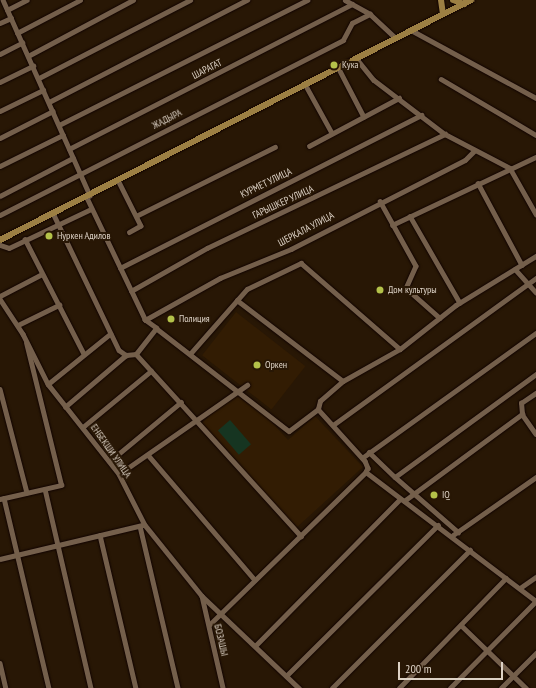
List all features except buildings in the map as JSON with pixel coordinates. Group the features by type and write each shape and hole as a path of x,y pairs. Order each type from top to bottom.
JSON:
{"main road":[{"path":"441,0 443,14"},
{"path":"453,0 464,4"},
{"path":"0,240 471,0"}],"street":[{"path":"3,0 80,173 92,209 145,320 289,431 318,410 320,401 343,381 400,349 460,303 536,256"},
{"path":"7,10 27,0"},
{"path":"17,33 80,0"},
{"path":"28,56 133,0"},
{"path":"39,78 190,0"},
{"path":"49,102 247,0"},
{"path":"59,125 307,0"},
{"path":"345,0 370,14 396,38"},
{"name":"ШАРАГАТ","path":"69,149 352,4"},
{"name":"ЖАДЫРА","path":"0,215 343,40 352,23 370,14"},
{"path":"0,23 11,18"},
{"path":"411,30 536,98"},
{"path":"0,54 22,42"},
{"path":"356,58 374,80 445,134 474,152 510,168 536,214"},
{"path":"0,82 32,66"},
{"path":"338,67 364,117"},
{"path":"441,79 536,135"},
{"path":"305,84 332,133"},
{"path":"0,111 44,90"},
{"path":"309,146 399,98"},
{"path":"0,138 53,111"},
{"name":"КУРМЕТ УЛИЦА","path":"120,268 422,115"},
{"name":"ГАРЫШКЕР УЛИЦА","path":"131,291 207,248 445,134"},
{"path":"0,166 63,135"},
{"path":"136,216 275,147"},
{"name":"ШЕРКАЛА УЛИЦА","path":"145,320 220,278 291,249 380,201 465,160 474,152"},
{"path":"392,225 478,183 536,157"},
{"path":"0,196 73,158"},
{"path":"118,180 141,226 130,232"},
{"path":"478,183 522,265"},
{"path":"380,201 416,266 406,288 440,318"},
{"path":"0,245 9,248 25,239 92,209"},
{"path":"53,213 110,334 119,350 126,355"},
{"path":"410,216 460,303"},
{"path":"25,239 84,354"},
{"path":"190,354 247,289 301,263 400,349"},
{"path":"516,269 536,292"},
{"path":"0,296 42,274"},
{"path":"333,425 536,278"},
{"name":"ЕНБЕКШИ УЛИЦА","path":"0,300 18,325 48,384 65,407 84,427 119,474 143,525 202,596 299,688"},
{"path":"237,300 343,381"},
{"path":"18,325 59,305"},
{"path":"65,407 126,355 136,354 156,328"},
{"path":"362,458 536,333"},
{"name":"ЕНБЕКШИ УЛИЦА","path":"23,334 61,485 45,489"},
{"path":"48,384 110,334"},
{"path":"136,354 199,421 301,536"},
{"path":"84,427 151,371"},
{"path":"395,477 536,374"},
{"path":"119,474 199,421 247,386"},
{"path":"0,389 27,493"},
{"path":"536,393 521,403 522,414 536,434"},
{"path":"110,462 181,402"},
{"path":"318,410 362,458 367,470 402,500 453,535 536,601 450,688"},
{"path":"255,646 402,500 522,414"},
{"path":"369,452 412,493 458,532"},
{"path":"148,456 255,580"},
{"path":"209,625 367,470"},
{"path":"453,535 536,477"},
{"path":"48,688 17,555 2,499 45,489 91,688"},
{"path":"0,559 143,525 178,688"},
{"path":"286,676 438,525"},
{"path":"100,535 136,688"},
{"path":"332,688 470,550"},
{"path":"520,588 536,577"},
{"path":"399,688 506,578"},
{"name":"БОЗАШЫ","path":"202,596 223,688"},
{"path":"461,624 526,688"},
{"path":"501,688 536,653"},
{"path":"0,663 6,688"}],"shaded area":[{"path":"236,312 305,366 271,410 202,355"},
{"path":"233,393 267,417 288,440 315,416 363,467 296,528 202,423"}],"green space":[{"path":"230,420 251,444 239,455 218,430"}],"place":[{"name":"Кука","path":"334,65"},
{"name":"Нуркен Адилов","path":"49,236"},
{"name":"Дом культуры","path":"380,290"},
{"name":"Полиция","path":"171,319"},
{"name":"Оркен","path":"257,365"},
{"name":"IQ","path":"434,495"}]}
